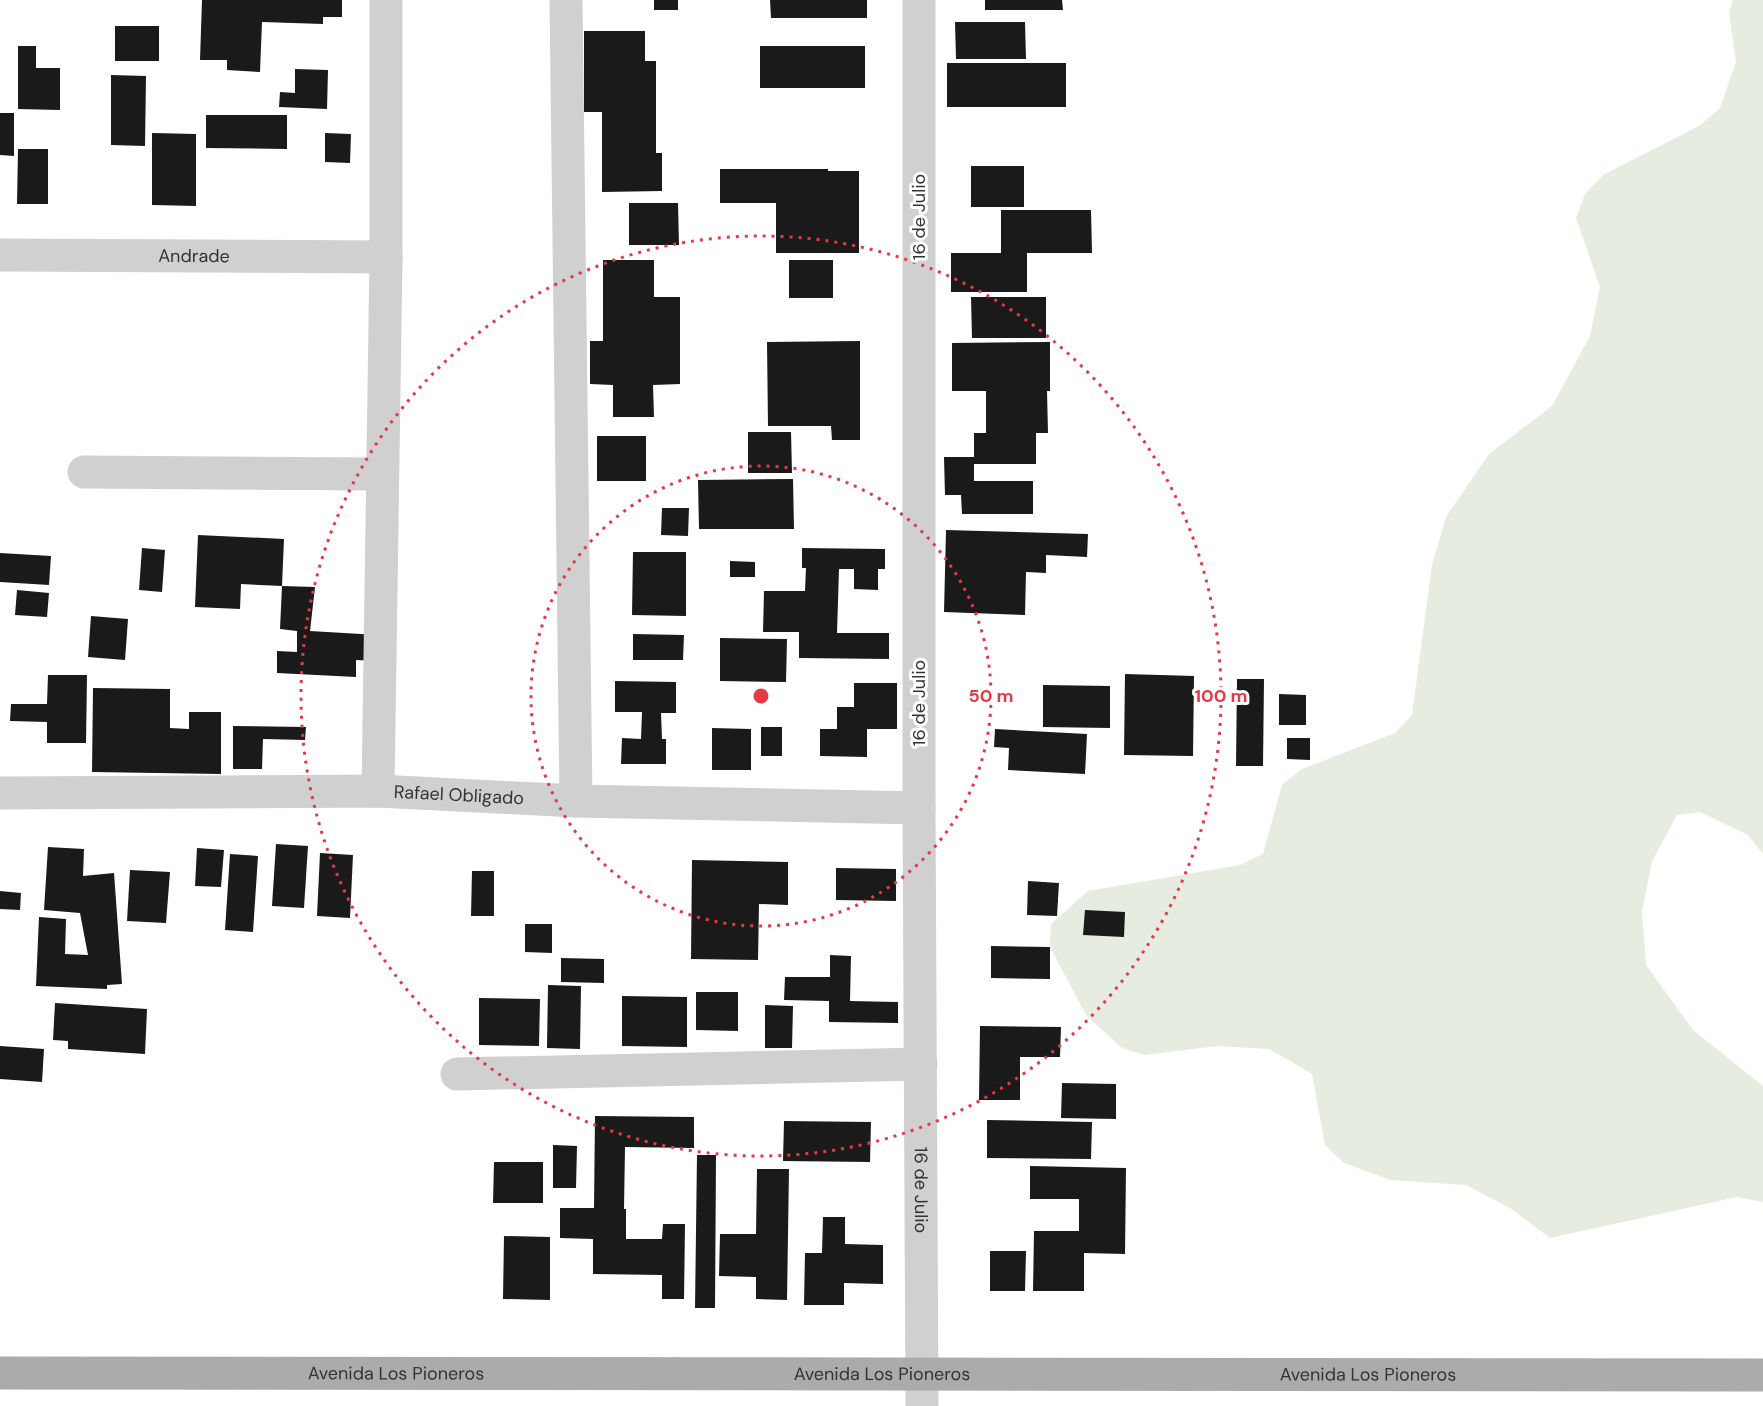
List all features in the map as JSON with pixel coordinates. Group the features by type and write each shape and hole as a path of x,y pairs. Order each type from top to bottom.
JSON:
{"main road":[{"name":"Avenida Los Pioneros","path":"0,1373 1763,1375"}],"street":[{"path":"378,791 386,257 386,0"},
{"path":"566,0 576,801"},
{"name":"16 de Julio","path":"919,0 922,1406"},
{"name":"Andrade","path":"0,255 386,257"},
{"path":"84,472 382,474"},
{"name":"Rafael Obligado","path":"0,793 378,791 576,801 919,808"},
{"path":"457,1074 921,1064"}],"shaded area":[{"path":"1733,0 1763,0 1763,854 1748,835 1700,812 1677,815 1652,861 1642,912 1646,965 1693,1030 1763,1086 1763,1202 1737,1197 1550,1238 1510,1208 1466,1185 1391,1180 1344,1163 1325,1145 1312,1074 1269,1049 1218,1046 1144,1055 1122,1048 1086,1015 1050,947 1051,924 1088,891 1240,865 1263,854 1282,785 1302,769 1395,733 1412,715 1432,565 1446,517 1489,454 1552,406 1590,336 1600,287 1576,218 1585,194 1603,175 1699,126 1720,108 1736,62 1729,12"}],"building":[{"path":"202,0 342,0 342,17 323,17 323,24 262,22 260,72 227,70 227,60 200,60"},
{"path":"654,0 678,0 678,10 654,10"},
{"path":"770,0 867,0 867,18 771,18"},
{"path":"985,0 1062,0 1063,10 985,10"},
{"path":"955,22 1025,22 1026,59 956,59"},
{"path":"115,26 159,26 159,61 115,61"},
{"path":"584,31 645,31 645,61 656,61 656,153 662,153 662,191 602,192 602,112 584,112"},
{"path":"18,46 36,46 36,68 60,68 60,110 18,109"},
{"path":"760,46 865,46 865,88 760,88"},
{"path":"947,63 1066,63 1066,107 947,107"},
{"path":"295,69 328,70 327,109 279,107 280,92 295,93"},
{"path":"111,75 146,76 145,146 111,145"},
{"path":"0,113 14,113 14,156 0,155"},
{"path":"206,115 287,115 287,149 206,148"},
{"path":"152,133 196,134 196,206 152,205"},
{"path":"325,133 351,134 350,163 325,162"},
{"path":"18,149 48,149 48,204 17,204"},
{"path":"971,166 1024,166 1024,207 971,207"},
{"path":"720,169 859,171 859,253 776,253 776,203 720,203"},
{"path":"629,203 678,203 679,245 629,245"},
{"path":"1001,210 1091,210 1092,253 1027,253 1027,292 951,292 951,253 1001,253"},
{"path":"603,260 654,260 654,297 680,297 680,384 653,385 654,417 613,417 613,385 590,384 590,341 603,341"},
{"path":"789,260 833,260 833,298 789,298"},
{"path":"971,297 1046,297 1046,338 972,338"},
{"path":"860,341 860,440 832,440 831,426 768,426 767,342"},
{"path":"1050,342 1050,391 1047,391 1048,433 1036,433 1036,464 974,464 974,481 1033,481 1033,514 962,514 961,495 945,495 944,457 974,457 974,433 986,433 986,391 952,391 952,343"},
{"path":"748,432 791,432 792,473 748,473"},
{"path":"597,436 646,436 646,481 597,481"},
{"path":"793,479 794,529 699,529 698,480"},
{"path":"662,508 689,508 688,536 661,535"},
{"path":"946,530 1088,534 1087,557 1046,555 1046,573 1026,572 1025,615 944,612"},
{"path":"198,535 284,539 282,586 241,584 240,609 195,607"},
{"path":"142,548 165,550 162,592 139,590"},
{"path":"802,548 885,549 885,569 878,569 878,590 854,589 854,569 839,569 837,633 889,633 889,659 799,658 799,632 763,632 764,591 805,591 806,568 802,568"},
{"path":"633,552 686,552 686,616 632,615"},
{"path":"0,553 51,556 49,585 0,582"},
{"path":"730,561 755,562 755,577 730,577"},
{"path":"282,586 315,587 310,631 378,635 377,661 356,660 356,677 277,673 277,651 297,652 297,631 280,629"},
{"path":"17,590 49,593 47,617 15,615"},
{"path":"91,616 128,619 125,660 88,657"},
{"path":"633,634 684,635 683,660 633,660"},
{"path":"720,638 787,639 786,682 720,681"},
{"path":"1125,674 1194,676 1193,756 1124,755"},
{"path":"48,675 87,675 86,743 47,743 47,722 10,721 11,704 47,704"},
{"path":"1237,679 1264,679 1263,766 1236,766"},
{"path":"615,681 676,682 676,713 661,713 662,739 666,739 666,764 621,764 622,738 641,739 642,712 615,712"},
{"path":"854,683 897,683 897,729 867,729 867,757 820,756 820,729 837,729 837,707 854,707"},
{"path":"1043,685 1110,686 1110,728 1043,727"},
{"path":"93,688 170,689 170,728 189,729 189,712 221,712 221,774 92,772"},
{"path":"1279,694 1306,695 1306,725 1279,725"},
{"path":"233,726 306,727 305,740 263,739 262,769 233,769"},
{"path":"761,727 782,727 782,756 761,756"},
{"path":"712,728 751,729 751,770 712,770"},
{"path":"995,729 1087,734 1085,774 1008,770 1009,748 994,747"},
{"path":"1287,738 1310,738 1310,760 1287,759"},
{"path":"276,844 308,846 304,908 272,906"},
{"path":"48,847 84,849 83,876 114,873 122,984 107,985 107,989 36,986 39,917 66,919 65,954 88,955 80,913 44,910"},
{"path":"197,848 224,850 221,887 195,886"},
{"path":"320,853 353,855 350,918 317,916"},
{"path":"230,854 258,856 253,932 225,930"},
{"path":"692,860 788,862 788,905 759,904 758,960 691,959"},
{"path":"836,868 896,869 896,901 836,900"},
{"path":"130,870 170,872 166,923 127,921"},
{"path":"472,871 494,871 494,916 471,916"},
{"path":"1028,881 1059,883 1057,916 1027,915"},
{"path":"0,891 21,893 20,910 0,909"},
{"path":"1085,910 1125,912 1124,937 1083,935"},
{"path":"525,924 552,924 552,953 525,952"},
{"path":"991,946 1050,947 1050,979 991,978"},
{"path":"830,955 851,956 850,1001 898,1002 898,1023 829,1022 829,1001 784,1000 785,977 830,977"},
{"path":"561,958 604,959 604,983 561,982"},
{"path":"548,985 581,986 580,1049 547,1048"},
{"path":"696,992 738,992 738,1031 696,1030"},
{"path":"622,996 687,997 687,1047 622,1046"},
{"path":"479,998 540,999 539,1046 479,1045"},
{"path":"55,1003 147,1009 145,1054 68,1049 68,1041 53,1040"},
{"path":"765,1005 793,1006 792,1048 765,1048"},
{"path":"980,1026 1061,1027 1060,1057 1020,1057 1020,1100 979,1100"},
{"path":"0,1046 44,1049 42,1082 0,1079"},
{"path":"1062,1083 1116,1084 1116,1119 1061,1118"},
{"path":"595,1116 694,1117 694,1148 625,1147 626,1239 662,1239 663,1224 685,1224 684,1299 662,1299 662,1275 593,1274 593,1239 560,1238 560,1208 594,1208"},
{"path":"987,1120 1092,1122 1091,1159 987,1158"},
{"path":"784,1121 871,1122 870,1162 783,1161"},
{"path":"553,1145 577,1146 576,1188 553,1188"},
{"path":"697,1155 716,1155 715,1308 695,1308"},
{"path":"494,1162 543,1162 543,1203 493,1203"},
{"path":"1030,1166 1126,1168 1125,1254 1084,1253 1084,1291 1033,1291 1034,1231 1079,1231 1079,1199 1030,1199"},
{"path":"757,1169 789,1169 787,1300 756,1299 756,1277 719,1276 720,1234 756,1234"},
{"path":"823,1217 845,1217 845,1244 883,1245 883,1284 844,1283 844,1305 804,1305 805,1253 822,1253"},
{"path":"504,1236 550,1237 550,1300 503,1299"},
{"path":"990,1251 1026,1251 1025,1291 990,1291"}]}
